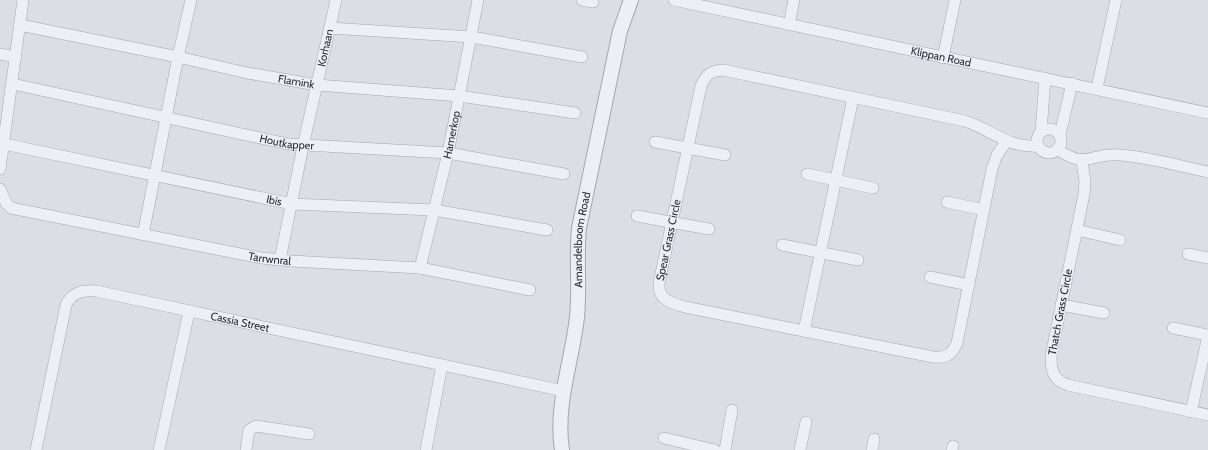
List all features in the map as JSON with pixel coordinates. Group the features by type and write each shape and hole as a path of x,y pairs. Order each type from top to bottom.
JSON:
{"street":[{"path":"0,169 4,144 4,118 12,84 23,0"},
{"path":"143,235 178,56 192,0"},
{"name":"Korhaan","path":"280,260 302,146 336,0"},
{"name":"Hamerkop","path":"420,268 448,153 472,37 478,0"},
{"name":"Amandelboom Road","path":"620,0 620,31"},
{"name":"Amandelboom Road","path":"562,450 560,418 577,316 577,259 579,228 620,31 631,0"},
{"name":"Klippan Road","path":"674,0 942,58 1097,88 1208,113"},
{"path":"789,25 794,0"},
{"path":"942,58 955,0"},
{"path":"1097,88 1116,0"},
{"name":"Flamink","path":"20,25 317,85 459,96 575,113"},
{"path":"330,28 472,37 582,57"},
{"path":"0,54 16,57"},
{"name":"Spear Grass Circle","path":"1006,142 994,161 957,343 951,354 946,357 933,357 685,307 667,301 662,297 659,283 701,86 708,74 712,71 723,70 965,121 984,128 1006,142 1021,146 1038,146"},
{"path":"1041,132 1045,78"},
{"path":"1060,135 1053,129 1045,129 1037,138 1038,146 1047,153 1058,150 1062,143 1060,135 1072,83"},
{"name":"Houtkapper","path":"12,84 302,146 414,150 448,153 564,174"},
{"path":"804,331 853,98"},
{"path":"655,142 726,155"},
{"name":"Ibis","path":"4,144 292,204 434,210 547,230"},
{"path":"1058,150 1071,158 1082,161 1106,155 1120,154 1208,172"},
{"name":"Thatch Grass Circle","path":"1082,161 1085,182 1051,356 1052,373 1060,382 1084,390 1208,415"},
{"path":"807,174 873,188"},
{"name":"Tarrwnral","path":"0,189 6,203 12,208 143,235 280,260 420,268 530,290"},
{"path":"947,202 984,210"},
{"path":"637,216 709,229"},
{"path":"1076,230 1120,240"},
{"path":"782,245 858,260"},
{"path":"1188,254 1208,258"},
{"path":"930,277 968,285"},
{"name":"Cassia Street","path":"36,450 65,310 69,300 73,296 83,291 96,291 189,312 564,390"},
{"path":"1062,305 1104,313"},
{"path":"159,450 189,312"},
{"path":"1173,328 1208,336 1191,412"},
{"path":"426,450 442,365"},
{"path":"725,450 732,410"},
{"path":"800,450 806,422"},
{"path":"246,450 250,430 256,426 309,434"},
{"path":"664,438 715,450"}]}
